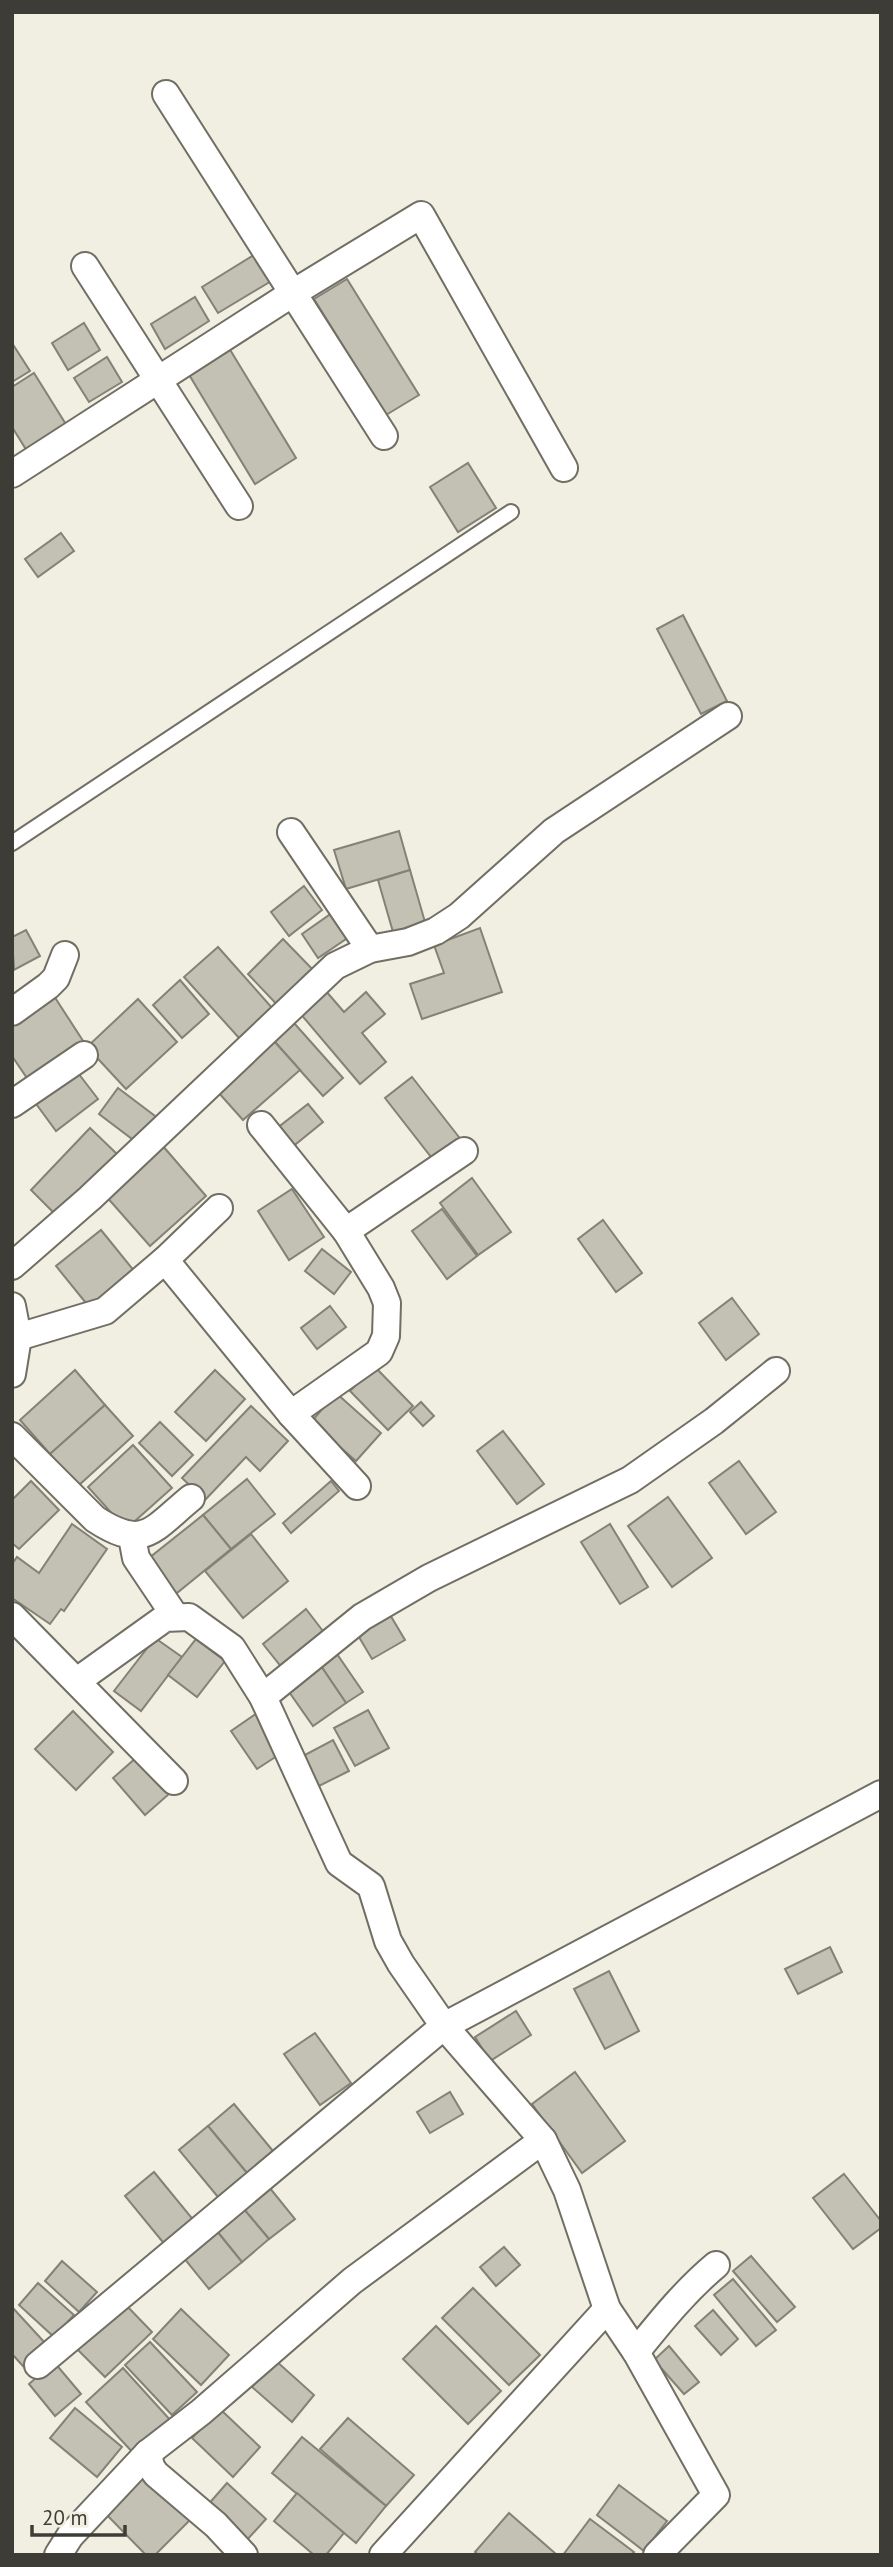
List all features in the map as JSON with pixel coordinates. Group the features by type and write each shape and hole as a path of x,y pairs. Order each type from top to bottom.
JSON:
{"street":[{"path":"166,94 384,436"},
{"path":"12,474 293,293 421,215 564,468"},
{"path":"85,266 239,506"},
{"path":"12,1266 90,1198 335,966 370,949 408,942 436,931 459,916 554,831 729,716"},
{"path":"291,832 370,949"},
{"path":"12,1012 56,978 65,955"},
{"path":"12,1104 84,1055"},
{"path":"261,1125 346,1231 387,1303 386,1336 379,1352 292,1414"},
{"path":"346,1231 464,1151"},
{"path":"18,1337 105,1311 165,1260 219,1208"},
{"path":"165,1260 292,1414 356,1486"},
{"path":"12,1306 18,1337 12,1374"},
{"path":"263,1697 362,1617 429,1578 630,1480 714,1420 776,1371"},
{"path":"12,1436 95,1519 132,1537 146,1535 191,1499"},
{"path":"132,1537 135,1558 175,1616"},
{"path":"77,1681 158,1622 175,1616 189,1616 232,1648 263,1697 339,1863 371,1886 388,1941 401,1964 444,2026 543,2140 568,2190 607,2309 636,2352 716,2495 657,2555"},
{"path":"15,1623 77,1681 174,1781"},
{"path":"38,2365 444,2026 881,1794"},
{"path":"58,2555 70,2536 148,2453 201,2412 352,2281 543,2140"},
{"path":"636,2352 685,2293 716,2265"},
{"path":"383,2555 607,2309"},
{"path":"148,2453 151,2467 156,2474 216,2525 244,2555"}],"lane":[{"path":"12,843 511,512"}],"building":[{"path":"257,253 273,280 218,313 202,287"},
{"path":"347,279 419,395 386,415 314,299"},
{"path":"195,297 209,321 165,349 151,324"},
{"path":"84,323 100,350 68,370 52,343"},
{"path":"12,343 30,371 12,382"},
{"path":"229,348 296,458 255,484 188,373"},
{"path":"107,357 122,382 89,402 74,378"},
{"path":"34,373 67,426 27,451 12,427 12,387"},
{"path":"468,463 496,508 458,532 430,487"},
{"path":"61,533 74,551 38,577 25,559"},
{"path":"683,615 727,701 701,714 657,629"},
{"path":"399,831 410,870 346,889 334,850"},
{"path":"410,870 425,922 393,932 378,880"},
{"path":"304,886 322,910 289,936 271,912"},
{"path":"332,913 349,937 318,958 302,934"},
{"path":"480,928 502,992 422,1019 410,984 444,973 434,945"},
{"path":"26,930 40,956 14,970 12,937"},
{"path":"283,939 319,976 284,1012 248,974"},
{"path":"218,947 273,1009 240,1039 184,977"},
{"path":"180,980 209,1014 182,1038 153,1005"},
{"path":"325,990 344,1012 366,992 385,1014 362,1033 386,1062 360,1084 299,1012"},
{"path":"54,996 87,1047 31,1084 12,1056 12,1024"},
{"path":"138,999 177,1042 126,1089 87,1047"},
{"path":"294,1023 343,1078 323,1096 274,1041"},
{"path":"274,1041 300,1070 243,1120 218,1092"},
{"path":"75,1069 98,1099 56,1131 34,1101"},
{"path":"412,1077 462,1141 435,1162 385,1098"},
{"path":"118,1088 159,1119 140,1145 99,1114"},
{"path":"308,1104 323,1122 291,1148 276,1129"},
{"path":"90,1128 117,1154 58,1217 31,1190"},
{"path":"162,1145 206,1196 150,1246 105,1195"},
{"path":"472,1178 511,1232 478,1255 440,1203"},
{"path":"292,1189 324,1237 289,1260 258,1211"},
{"path":"442,1209 477,1256 447,1279 412,1231"},
{"path":"603,1220 642,1273 616,1292 578,1239"},
{"path":"101,1230 135,1272 90,1308 56,1266"},
{"path":"322,1249 351,1272 334,1294 305,1271"},
{"path":"732,1298 759,1334 726,1360 699,1323"},
{"path":"330,1306 346,1327 317,1349 301,1328"},
{"path":"374,1366 413,1406 388,1430 350,1391"},
{"path":"75,1370 105,1405 50,1454 20,1420"},
{"path":"215,1370 245,1399 206,1441 175,1412"},
{"path":"336,1393 381,1433 356,1461 311,1422"},
{"path":"421,1402 434,1416 423,1426 410,1412"},
{"path":"105,1405 133,1436 78,1486 50,1454"},
{"path":"251,1406 288,1441 260,1471 246,1457 205,1500 182,1478"},
{"path":"160,1422 193,1455 172,1476 139,1443"},
{"path":"503,1431 544,1484 517,1504 477,1451"},
{"path":"133,1445 172,1488 126,1529 88,1487"},
{"path":"739,1461 776,1512 746,1534 709,1483"},
{"path":"247,1479 275,1514 231,1549 203,1515"},
{"path":"31,1481 59,1510 19,1549 12,1543 12,1500"},
{"path":"331,1481 339,1491 291,1533 283,1523"},
{"path":"668,1497 712,1558 672,1587 628,1526"},
{"path":"203,1515 231,1549 172,1597 144,1562"},
{"path":"72,1524 107,1549 64,1611 61,1609 50,1624 12,1598 12,1564 17,1557 39,1573"},
{"path":"610,1524 648,1587 620,1604 581,1542"},
{"path":"251,1534 288,1581 243,1618 205,1571"},
{"path":"386,1608 405,1640 372,1659 353,1627"},
{"path":"306,1609 326,1635 283,1669 263,1644"},
{"path":"155,1638 182,1657 141,1711 114,1691"},
{"path":"196,1639 225,1661 197,1697 168,1675"},
{"path":"337,1654 363,1692 346,1703 321,1666"},
{"path":"321,1666 346,1703 313,1726 287,1689"},
{"path":"368,1710 389,1748 355,1766 334,1728"},
{"path":"73,1711 113,1752 76,1790 35,1749"},
{"path":"257,1713 283,1752 257,1769 231,1731"},
{"path":"333,1740 349,1771 319,1786 303,1756"},
{"path":"137,1757 169,1794 145,1815 113,1778"},
{"path":"830,1947 842,1972 798,1994 785,1969"},
{"path":"609,1971 639,2031 605,2049 574,1989"},
{"path":"516,2011 531,2035 490,2061 475,2037"},
{"path":"315,2033 351,2083 320,2105 284,2054"},
{"path":"575,2072 625,2141 582,2173 532,2104"},
{"path":"450,2092 463,2114 430,2133 417,2112"},
{"path":"234,2104 273,2151 247,2173 208,2126"},
{"path":"208,2126 247,2173 218,2197 179,2150"},
{"path":"154,2172 200,2228 171,2252 125,2196"},
{"path":"844,2174 881,2221 881,2228 853,2249 813,2198"},
{"path":"269,2187 295,2219 269,2239 243,2208"},
{"path":"243,2208 269,2239 242,2262 216,2230"},
{"path":"216,2230 242,2262 209,2289 183,2257"},
{"path":"504,2247 520,2265 496,2286 480,2267"},
{"path":"751,2256 795,2307 777,2322 733,2271"},
{"path":"62,2261 97,2292 79,2312 45,2281"},
{"path":"733,2279 776,2330 756,2346 714,2295"},
{"path":"38,2283 74,2315 54,2337 19,2305"},
{"path":"473,2288 540,2355 509,2385 442,2318"},
{"path":"124,2303 152,2332 105,2377 77,2349"},
{"path":"12,2307 46,2344 23,2366 12,2354"},
{"path":"181,2309 229,2355 201,2385 153,2339"},
{"path":"713,2310 738,2339 721,2355 695,2326"},
{"path":"436,2326 501,2391 468,2424 403,2359"},
{"path":"150,2342 197,2392 172,2415 125,2365"},
{"path":"669,2346 699,2382 684,2394 654,2360"},
{"path":"275,2360 314,2395 292,2422 252,2387"},
{"path":"54,2362 81,2394 55,2416 29,2384"},
{"path":"123,2368 172,2422 136,2456 86,2402"},
{"path":"75,2408 122,2447 97,2477 50,2438"},
{"path":"220,2409 260,2447 233,2477 192,2438"},
{"path":"348,2418 414,2475 386,2506 320,2449"},
{"path":"302,2437 386,2506 356,2543 272,2473"},
{"path":"143,2470 191,2519 155,2555 146,2555 102,2510"},
{"path":"227,2483 266,2519 245,2542 206,2507"},
{"path":"619,2485 667,2521 644,2551 597,2515"},
{"path":"297,2493 344,2533 326,2555 314,2555 274,2521"},
{"path":"509,2513 556,2554 478,2555 475,2552"},
{"path":"590,2519 634,2552 631,2555 563,2555"}]}
